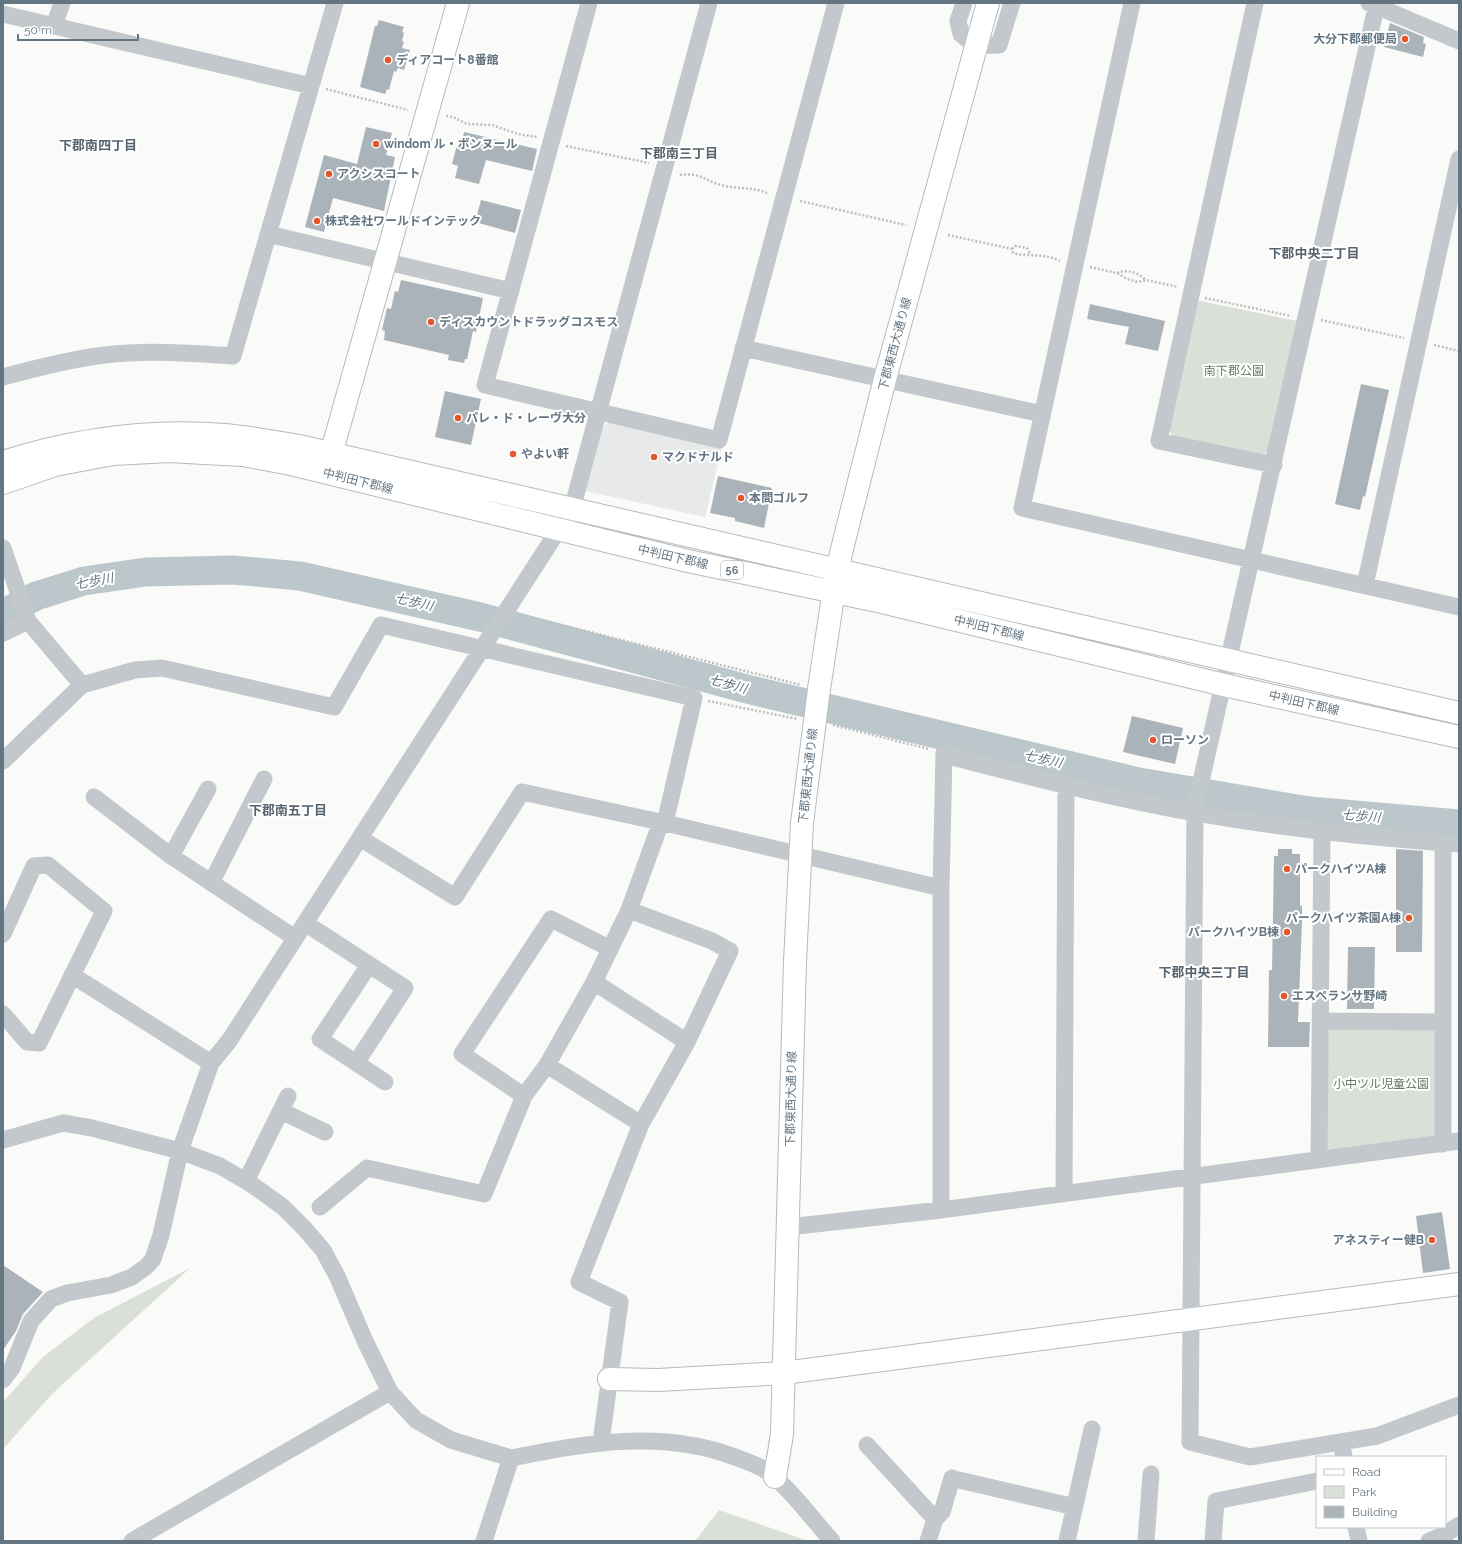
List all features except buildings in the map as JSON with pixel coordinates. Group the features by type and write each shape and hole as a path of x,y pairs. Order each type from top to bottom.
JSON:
{"main road":[{"path":"328,463 458,3"},
{"name":"下郡東西大通り線","path":"775,1477 782,1434 792,1015 806,786 814,722 811,687 886,380 988,3"},
{"name":"中判田下郡線","path":"3,462 36,452 104,437 168,433 225,435 328,463 572,509 1224,685 1459,738"},
{"name":"中判田下郡線","path":"3,483 55,465 113,454 170,451 243,455 328,463 416,496 559,528 688,560 836,581 1230,660 1459,713"},
{"path":"609,1379 658,1380 784,1373 1459,1284"}],"street":[{"path":"54,26 62,3"},
{"path":"3,377 71,361 105,355 193,353 233,356 335,3"},
{"path":"589,3 485,385 719,440 836,3"},
{"path":"3,1380 12,1368 31,1321 51,1299 58,1295 111,1285 132,1277 147,1266 153,1258 161,1235 180,1151 211,1063 229,1041 572,509 709,3"},
{"path":"964,3 958,22 960,34 976,46 999,45 1012,3"},
{"path":"1132,3 1022,508 1459,606"},
{"path":"1255,3 1159,441 1274,465"},
{"path":"1459,41 1374,4 1274,465 1195,810 1190,1442 1250,1457 1342,1450 1459,1405"},
{"path":"3,14 311,86"},
{"path":"1365,586 1459,158"},
{"path":"268,234 511,291"},
{"path":"743,348 1042,414"},
{"path":"3,548 27,618 82,685"},
{"path":"3,633 27,618"},
{"path":"3,761 82,685 135,670 162,668 334,707 381,625 485,644 694,698 663,822 629,910 609,948 594,982 547,1065 524,1096 484,1194 367,1168 320,1207"},
{"path":"788,1227 941,1210 1451,1143 1443,1022 1451,844 1322,830 1195,810 1066,786 944,754 941,888 941,1210"},
{"path":"211,883 264,779"},
{"path":"1064,1194 1066,786"},
{"path":"171,856 208,789"},
{"path":"360,838 455,897 522,792 663,822 801,856 941,888"},
{"path":"94,798 171,856 295,938"},
{"path":"1319,1160 1322,830"},
{"path":"3,934 34,866 48,865 104,911 39,1043 27,1042 3,1014"},
{"path":"601,1442 620,1302 579,1282 641,1124 687,1042 730,951 712,941 629,910"},
{"path":"524,1096 462,1054 551,919 609,948"},
{"path":"305,923 405,988 356,1063"},
{"path":"369,965 320,1039 385,1082"},
{"path":"72,975 211,1063"},
{"path":"594,982 687,1042"},
{"path":"1320,1020 1443,1022"},
{"path":"547,1065 641,1124"},
{"path":"246,1181 284,1104 325,1132"},
{"path":"3,1140 63,1123 92,1128 180,1151 220,1166 246,1181 283,1207 323,1250 337,1276 365,1341 390,1392 416,1420 451,1440 511,1458 601,1442 647,1440 675,1442 718,1451 753,1464 775,1477 832,1541"},
{"path":"139,1539 390,1392"},
{"path":"1067,1541 1092,1429"},
{"path":"867,1445 935,1519"},
{"path":"484,1541 511,1458"},
{"path":"1146,1541 1151,1474"},
{"path":"928,1541 935,1519 942,1512 956,1479 1075,1507"},
{"path":"1214,1541 1216,1501 1316,1481"},
{"path":"1429,1541 1446,1534 1459,1525"},
{"path":"1356,1528 1359,1541"}],"path":[{"path":"311,86 412,111"},
{"path":"441,115 453,117 467,124 492,125 518,134 539,137"},
{"path":"563,145 651,164"},
{"path":"677,175 691,173 719,184 759,189 772,195"},
{"path":"799,201 906,225"},
{"path":"948,235 1012,249 1015,246 1027,248 1030,254"},
{"path":"1012,249 1013,253 1026,256 1030,254 1054,257 1063,262"},
{"path":"1086,267 1116,273 1127,279 1138,282 1146,280 1184,288"},
{"path":"1116,273 1125,270 1139,274 1146,280"},
{"path":"1204,298 1299,317"},
{"path":"1319,320 1405,338"},
{"path":"1433,345 1459,351"},
{"path":"505,613 811,687"},
{"path":"694,698 814,722 944,754"}],"shaded area":[{"path":"610,422 722,447 705,517 585,491 601,428"}],"green space":[{"name":"南下郡公園","path":"1196,300 1297,321 1268,452 1261,456 1173,436 1169,430"},
{"name":"小中ツル児童公園","path":"1333,1025 1437,1029 1436,1132 1432,1139 1332,1152 1325,1147 1327,1031"},
{"path":"190,1268 52,1394 3,1449 3,1402 44,1356 94,1318"},
{"path":"719,1510 808,1541 695,1541"}],"waterway":[{"name":"七歩川","path":"3,614 36,596 84,581 146,572 233,570 300,576 480,617 747,689 1139,782 1309,811 1459,824"}],"place":[{"name":"大分下郡郵便局","path":"1405,39"},
{"name":"ディアコート8番館","path":"388,60"},
{"name":"windom ル・ボンヌール","path":"376,144"},
{"name":"アクシスコート","path":"329,174"},
{"name":"株式会社ワールドインテック","path":"317,221"},
{"name":"ディスカウントドラッグコスモス","path":"431,322"},
{"name":"パレ・ド・レーヴ大分","path":"458,418"},
{"name":"やよい軒","path":"513,454"},
{"name":"マクドナルド","path":"654,457"},
{"name":"本間ゴルフ","path":"741,498"},
{"name":"ローソン","path":"1153,740"},
{"name":"パークハイツA棟","path":"1287,869"},
{"name":"パークハイツ茶園A棟","path":"1409,918"},
{"name":"パークハイツB棟","path":"1287,932"},
{"name":"エスペランサ野崎","path":"1284,996"},
{"name":"アネスティー健B","path":"1432,1240"}],"district":[{"name":"下郡南四丁目","path":"98,145"},
{"name":"下郡南三丁目","path":"679,153"},
{"name":"下郡中央二丁目","path":"1314,253"},
{"name":"下郡南五丁目","path":"288,810"},
{"name":"下郡中央三丁目","path":"1204,972"}]}
